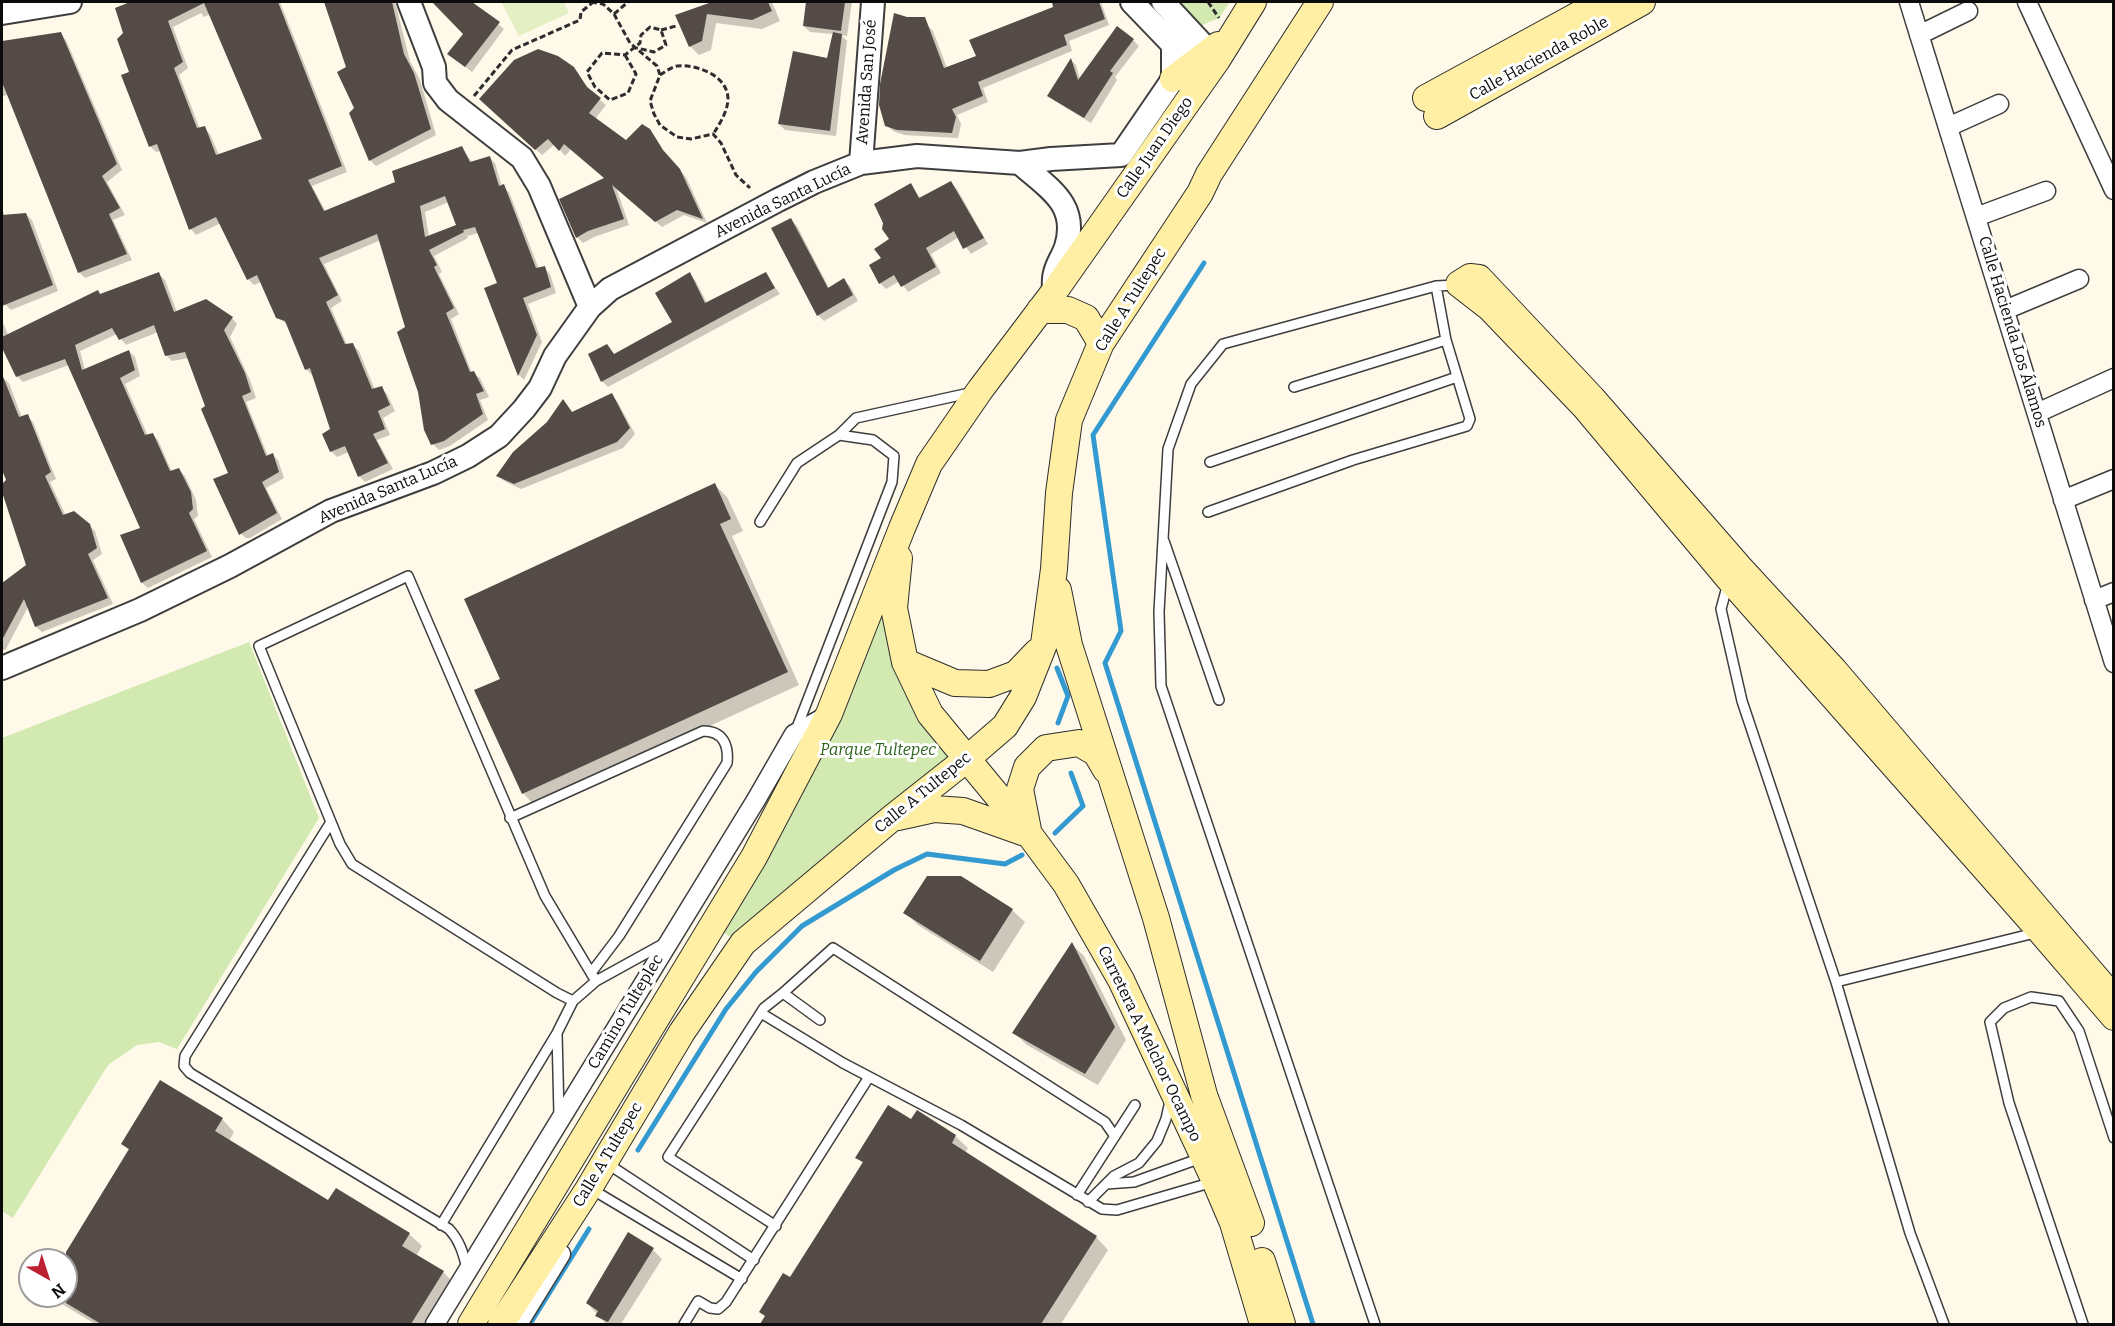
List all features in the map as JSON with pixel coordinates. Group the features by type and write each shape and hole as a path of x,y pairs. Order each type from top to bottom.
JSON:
{"main road":[{"path":"1227,25 1253,2"},
{"name":"Calle A Tultepec","path":"501,1324 589,1188 692,1018 743,943 1005,726 1023,697 1044,644 1069,420 1101,343 1200,193 1209,174 1320,2"},
{"name":"Calle Hacienda Roble","path":"1602,2 1432,107 1642,2"},
{"name":"Calle Juan Diego","path":"1047,301 1194,62 1227,25"},
{"path":"1447,285 1490,308 1584,406 1734,573 2046,929 2114,999"},
{"path":"1047,301 1086,318 1101,343"},
{"name":"Calle A Tultepec","path":"471,1324 754,857 829,714 929,464 980,390 1047,301"},
{"name":"Carretera A Melchor Ocampo","path":"902,528 894,608 905,662 930,714 1029,834 1066,884 1121,980 1233,1223 1263,1324"},
{"name":"Carretera A Melchor Ocampo","path":"1054,569 1069,645 1156,918 1204,1095 1249,1217 1282,1324"},
{"path":"905,662 955,682 989,684 1016,674 1044,644"},
{"path":"892,818 934,809 963,812 1029,834 1020,789 1027,767 1046,748 1079,743 1096,753 1112,780"},
{"path":"2046,929 2114,1017"}],"street":[{"path":"2,13 67,2"},
{"path":"409,2 434,67 435,82 448,100 522,158 539,186 590,307"},
{"name":"Avenida San José","path":"861,163 873,2"},
{"path":"1132,2 1194,62"},
{"path":"1163,2 1194,62"},
{"name":"Calle Hacienda Los Álamos","path":"1910,2 2114,663"},
{"path":"2027,2 2114,190"},
{"path":"1919,35 1968,12"},
{"name":"Avenida Santa Lucía","path":"2,668 140,610 230,566 331,512 433,473 468,456 499,436 524,409 540,388 555,356 590,307 610,289 796,191 861,163 917,156 1020,164 1051,159 1121,155 1194,62"},
{"path":"1948,127 1999,104"},
{"path":"1020,164 1061,200 1068,214 1070,229 1047,301"},
{"path":"1976,217 2046,191"},
{"path":"2005,310 2079,279"},
{"path":"2037,413 2114,378"},
{"path":"2063,500 2114,479"},
{"path":"2094,600 2114,592"},
{"name":"Camino Tulteplec","path":"435,1324 794,734 829,714"},
{"path":"518,1324 662,1089 692,1018"}],"lane":[{"path":"1208,512 1353,460 1467,426 1470,419 1446,340 1447,285 1223,344 1191,384 1168,449 1159,612 1161,686 1375,1324"},
{"path":"1294,387 1446,340"},
{"path":"1210,462 1457,377"},
{"path":"760,522 797,464 839,435 856,418 980,390"},
{"path":"794,734 892,482 894,456 873,440 839,435"},
{"path":"1162,536 1219,700"},
{"path":"1734,573 1721,609 1742,701 1836,982 1910,1233 1944,1324"},
{"path":"573,1001 352,864 331,822 259,646 408,576 544,896 594,977"},
{"path":"441,1225 557,1033 573,1001 594,977 728,763 728,750 714,731 703,731 510,818"},
{"path":"331,822 184,1056 184,1065 190,1073 449,1229 463,1250 468,1270"},
{"path":"1836,982 2046,929"},
{"path":"594,977 670,940"},
{"path":"776,1226 668,1157 764,1008 832,948 1106,1122 1114,1135"},
{"path":"783,993 820,1020"},
{"path":"2083,1324 2009,1103 1990,1022 2004,1008 2031,997 2059,1001 2079,1031 2114,1138"},
{"path":"761,1013 869,1077 961,1125 1102,1209 1118,1210 1215,1181"},
{"path":"557,1033 560,1121"},
{"path":"684,1324 698,1301 710,1308 718,1309 726,1302 869,1077"},
{"path":"1088,1202 1114,1176 1139,1163 1157,1141 1166,1119 1172,1089"},
{"path":"1077,1195 1135,1105"},
{"path":"1106,1184 1134,1182 1203,1157"},
{"path":"1139,1163 1150,1176"},
{"path":"614,1168 754,1260"},
{"path":"598,1193 742,1279"}],"path":[{"path":"472,100 512,50 580,20 581,12 591,2 603,4 614,14 630,43 657,66 660,75"},
{"path":"614,14 628,2"},
{"path":"1208,2 1227,25"},
{"path":"625,55 636,74 628,93 610,100 595,87 587,72 602,53 625,55 640,42 641,35 650,27 661,30 676,26"},
{"path":"635,47 654,52 666,45 661,30"},
{"path":"674,66 691,66 710,72 722,83 728,97 723,120 713,134 691,139 677,137 660,125 650,101 660,75 674,66"},
{"path":"713,134 721,143 736,175 750,188"}],"green space":[{"path":"501,2 564,2 569,13 519,36"},
{"path":"1179,2 1230,2 1219,18 1202,25"},
{"name":"Parque Tultepec","path":"902,531 902,656 966,758 743,943 712,927 848,679"},
{"path":"249,642 319,818 177,1049 159,1042 137,1045 108,1065 13,1218 2,1211 2,738"}],"building":[{"path":"130,2 278,2 342,166 308,180 324,211 395,182 392,171 462,146 470,162 490,156 499,186 504,184 536,268 545,266 551,287 523,298 537,335 518,376 484,288 497,283 475,227 463,230 464,232 429,250 437,265 434,267 454,308 446,313 470,372 474,371 484,391 476,394 483,414 444,441 431,445 424,430 418,392 397,332 405,327 377,234 319,258 338,295 326,302 345,344 353,343 372,389 382,386 390,405 378,411 385,429 373,434 388,463 358,477 345,446 330,452 322,434 330,429 310,368 305,370 285,321 276,318 257,275 247,280 216,217 189,230 157,144 149,147 121,75 129,72 117,39 123,33 115,8","holes":["204,3 262,139 216,155 205,126 197,128 174,68 183,62 168,21","445,196 456,225 425,237 420,206"]},
{"path":"324,2 392,2 404,54 414,73 431,129 369,161 349,113 354,108 337,72 346,67"},
{"path":"432,2 472,2 500,22 465,67 447,54 463,34"},
{"path":"712,2 768,2 772,11 752,20 707,14 702,41 689,47 675,15"},
{"path":"806,2 845,2 841,31 803,26"},
{"path":"1052,2 1099,2 1105,19 1064,35 1067,45 978,82 983,96 952,109 956,117 952,133 897,130 885,126 879,105 880,84 894,13 907,17 925,17 944,68 976,56 969,40 1053,7"},
{"path":"1117,26 1134,39 1110,71 1113,73 1084,118 1047,96 1071,58 1078,80"},
{"path":"61,32 117,164 102,176 120,208 109,214 127,254 78,273 2,82 2,41"},
{"path":"833,32 842,34 830,131 778,124 793,51 827,58"},
{"path":"538,49 558,56 574,67 587,87 601,98 589,113 626,140 642,124 650,129 663,150 680,169 703,219 677,210 655,222 612,185 624,219 588,231 576,238 559,199 604,178 564,144 559,151 548,139 535,150 479,99 514,60"},
{"path":"951,181 984,238 963,249 954,231 926,248 936,267 901,287 894,275 879,284 869,265 881,258 874,249 889,239 882,229 883,223 874,204 911,183 919,198"},
{"path":"26,213 53,285 2,306 2,215"},
{"path":"791,218 828,288 844,278 853,295 817,316 771,228"},
{"path":"159,272 174,312 206,299 233,317 224,330 245,373 251,392 242,396 266,456 273,453 279,472 262,482 277,513 239,535 213,479 228,473 201,409 205,406 185,352 165,356 154,325 119,340 112,328 75,345 82,370 129,350 135,370 120,378 145,435 153,433 170,471 179,468 191,492 193,509 189,513 207,551 141,583 120,535 140,528 65,359 16,377 2,348 2,337 98,290 100,294"},
{"path":"690,272 705,303 766,272 775,288 601,382 588,354 607,344 614,354 672,322 655,293"},
{"path":"2,374 19,417 28,414 51,472 45,476 63,515 74,511 90,524 97,548 88,554 108,598 35,627 24,599 2,640 2,583 26,565 2,492 2,484 6,480 2,470"},
{"path":"612,393 630,428 617,442 514,484 496,476 513,452 547,422 563,399 572,412"},
{"path":"715,483 731,519 720,524 788,672 522,794 474,690 500,679 464,599"},
{"path":"927,876 961,876 1013,909 980,961 903,913"},
{"path":"1072,942 1115,1027 1085,1074 1012,1033"},
{"path":"160,1080 223,1118 215,1131 328,1200 336,1188 410,1233 402,1246 444,1271 411,1324 101,1324 74,1308 78,1308 78,1248 68,1248 129,1149 121,1144"},
{"path":"888,1105 911,1119 917,1110 956,1135 952,1143 1097,1236 1041,1324 760,1324 765,1316 759,1312 783,1273 790,1277 863,1162 855,1158"},
{"path":"628,1232 654,1248 608,1322 595,1316 598,1311 586,1303"}],"waterway":[{"path":"1204,263 1093,435 1121,631 1105,663 1313,1324"},
{"path":"1057,668 1068,696 1058,723"},
{"path":"1055,833 1083,806 1071,773"},
{"path":"638,1150 726,1009 756,972 802,926 894,870 927,854 1005,864 1022,855"},
{"path":"530,1324 589,1229"}]}
